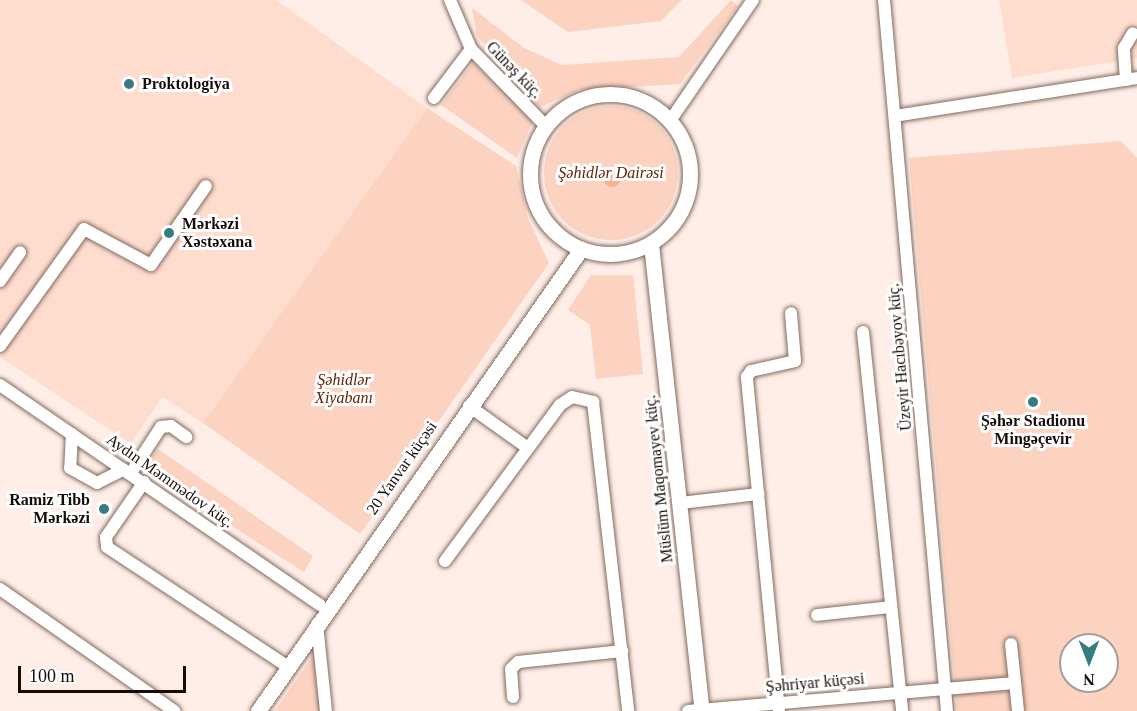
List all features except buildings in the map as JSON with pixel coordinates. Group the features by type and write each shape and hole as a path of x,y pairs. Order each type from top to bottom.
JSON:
{"main road":[{"path":"606,94 645,102 670,121 690,163 688,194 675,223 651,244 609,255 581,249 548,225 535,202 530,176 533,150 546,126 565,108 606,94"},
{"name":"Müslüm Maqomayev küç.","path":"651,244 680,503 697,711"},
{"name":"20 Yanvar küçəsi","path":"258,711 469,406 581,249"}],"street":[{"name":"Günəş küç.","path":"450,0 471,49 546,126"},
{"name":"Üzeyir Hacıbəyov küç.","path":"884,0 947,711"},
{"path":"670,121 752,1"},
{"path":"895,116 1132,79 1124,48 1133,33"},
{"path":"434,98 471,49"},
{"path":"0,345 84,229 151,265 206,186"},
{"path":"0,281 20,252"},
{"path":"779,707 747,377 751,371 795,362 791,313"},
{"path":"863,332 902,711"},
{"name":"Aydın Məmmədov küç.","path":"0,386 144,482 320,605"},
{"path":"445,561 525,446 572,397 583,397 598,411 628,711"},
{"path":"469,406 525,446"},
{"path":"72,434 70,468 97,483 127,471 161,427 171,426 186,437"},
{"path":"144,482 106,537 107,547 288,667"},
{"path":"680,503 758,494"},
{"path":"0,590 174,711"},
{"path":"817,615 891,607"},
{"path":"317,624 326,711"},
{"path":"1011,644 1018,711"},
{"path":"513,697 511,669 518,662 622,651"},
{"name":"Şəhriyar küçəsi","path":"697,711 779,707 900,692 1015,683"}],"shaded area":[{"name":"Mərkəzi Xəstəxana","path":"0,0 276,0 427,108 203,423 162,397 131,444 0,357"},
{"path":"999,0 1137,0 1137,58 1012,78"},
{"path":"612,169 618,172 621,178 618,184 612,187 606,184 603,178 606,172"}],"green space":[{"path":"521,0 682,0 661,21 568,32"},
{"path":"731,0 738,6 680,84 579,90 540,107 477,36 472,8 524,48 562,65 679,57"},
{"path":"473,63 533,121 517,158 441,105"},
{"name":"Şəhidlər Dairəsi","path":"611,106 636,112 658,126 672,148 678,173 672,198 658,220 636,234 611,240 586,234 564,220 550,198 544,173 550,148 564,126 586,112"},
{"name":"Şəhidlər Xiyabanı","path":"427,108 516,166 528,218 549,263 360,534 203,423"},
{"name":"Şəhər Stadionu Mingəçevir","path":"1121,141 1137,158 1137,711 957,711 909,158"},
{"path":"591,275 633,275 643,374 596,379 590,325 568,310"},
{"path":"158,449 313,556 304,572 143,470"},
{"path":"323,641 331,711 275,711 279,705"}],"place":[{"name":"Proktologiya","path":"129,84"},
{"name":"Mərkəzi Xəstəxana","path":"169,233"},
{"name":"Şəhər Stadionu Mingəçevir","path":"1033,402"},
{"name":"Ramiz Tibb Mərkəzi","path":"104,509"}]}
